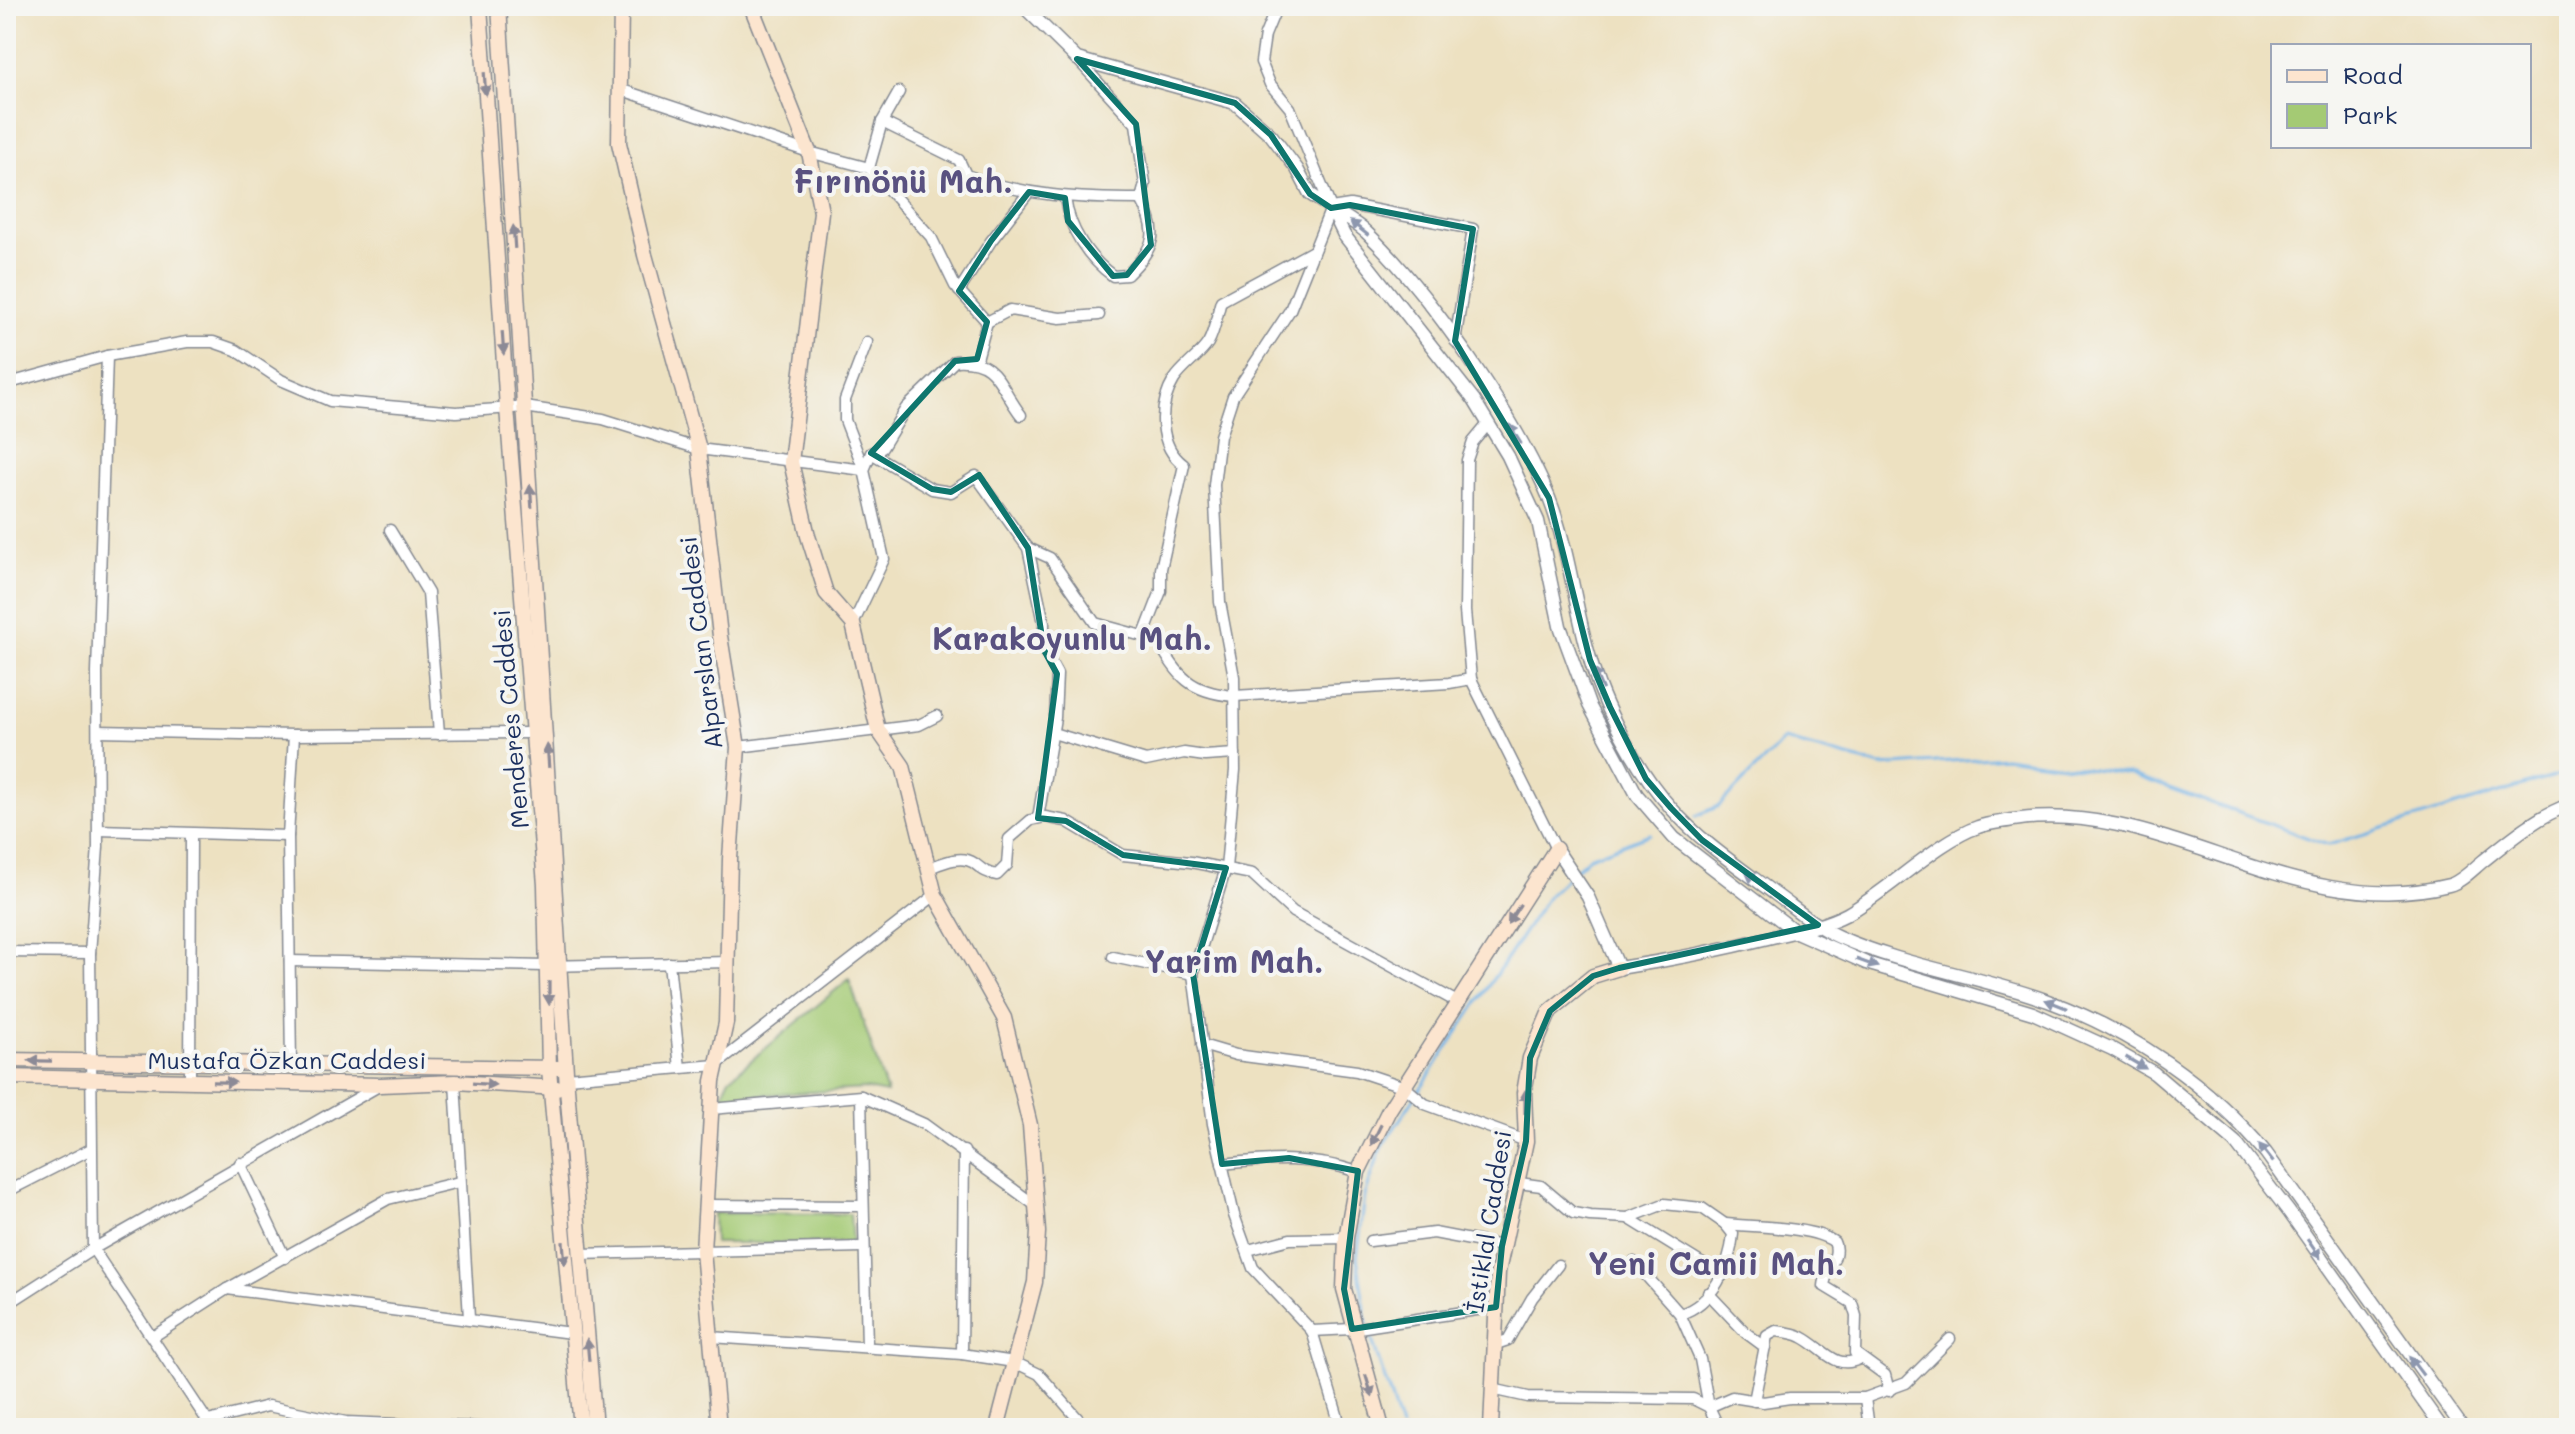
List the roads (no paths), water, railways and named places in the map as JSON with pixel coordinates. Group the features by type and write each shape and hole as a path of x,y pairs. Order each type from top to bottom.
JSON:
{"main road":[{"name":"Menderes Caddesi","path":"480,6 533,733 567,1078 595,1428"},
{"name":"Menderes Caddesi","path":"499,6 556,966 549,1069 581,1428"},
{"name":"Alparslan Caddesi","path":"621,6 619,143 645,255 699,449 720,636 738,747 730,859 726,1023 716,1065 711,1109 703,1251 719,1428"},
{"path":"751,6 809,152 821,212 791,462 826,593 853,624 878,730 903,766 935,895 1004,1018 1030,1125 1038,1232 1035,1282 997,1428"},
{"path":"1382,1428 1344,1289 1346,1238 1358,1172 1389,1110 1556,849"},
{"name":"İstiklal Caddesi","path":"1491,1428 1493,1345 1502,1246 1519,1183 1526,1141 1524,1093 1538,1035 1550,1011 1593,976 1619,968"},
{"name":"Mustafa Özkan Caddesi","path":"6,1060 549,1069 567,1078"},
{"name":"Mustafa Özkan Caddesi","path":"6,1077 380,1085 455,1082 551,1088 567,1078"}],"street":[{"path":"1023,6 1136,124 1145,184 1141,199 1152,219 1151,245 1127,275 1113,276 1096,264 1068,221 1065,198"},
{"path":"1277,6 1265,35 1261,62 1270,84 1290,108 1344,235 1474,400 1508,456 1538,521 1571,663 1637,795 1692,856 1796,932 1866,963 2033,1013 2100,1043 2154,1073 2235,1142 2442,1428"},
{"path":"1077,59 1235,103 1271,135 1297,169 1310,194 1364,230 1404,274 1455,341 1527,453 1549,498 1568,557 1590,660 1646,779 1702,840 1818,925 1840,937 2047,1001 2095,1021 2138,1045 2197,1086 2234,1118 2266,1153 2463,1428"},
{"path":"622,90 809,152 869,168 931,237 959,291 987,322"},
{"path":"869,168 882,122 899,92"},
{"path":"882,122 959,160 966,175 1065,198 1141,199"},
{"path":"959,291 1029,192"},
{"path":"1331,208 1350,205 1473,229 1455,341"},
{"path":"1331,208 1290,310 1233,396 1220,436 1214,485 1219,587 1234,696 1235,754 1226,868 1193,974 1222,1164 1234,1215 1253,1268 1312,1331 1341,1428"},
{"path":"1144,635 1161,591 1163,556 1184,465 1172,456 1167,445 1162,417 1166,396 1175,378 1208,342 1221,301 1313,251"},
{"path":"977,359 987,322 1010,310 1060,318 1099,315"},
{"path":"6,384 107,356 187,342 213,342 236,350 281,380 330,401 456,412 525,407 603,419 699,449 864,470"},
{"path":"853,624 884,559 864,470 845,420 845,400 867,342"},
{"path":"107,356 98,731 99,830 90,953 93,1249 154,1336 210,1425 268,1406 346,1425 495,1428"},
{"path":"864,470 871,453 882,448 906,408 955,361 977,359 995,373 1021,415"},
{"path":"1488,424 1473,442 1467,460 1465,611 1471,679 1556,849 1578,881 1619,968 1690,957 1796,932 1845,915 1976,827 2013,820 2046,816 2095,820 2154,835 2273,875 2352,890 2396,893 2453,884 2502,847 2569,805"},
{"path":"871,453 932,489 951,492 976,476 1028,548 1044,623 1044,650 1057,674 1053,733 1038,818"},
{"path":"390,530 428,593 439,734"},
{"path":"1028,548 1050,558 1095,623 1157,640 1172,665 1206,694 1234,696 1449,683 1471,679"},
{"path":"738,747 919,725 937,716"},
{"path":"98,731 294,735 533,733"},
{"path":"1053,733 1146,761 1184,753 1205,756 1235,754"},
{"path":"291,1066 288,836 294,735"},
{"path":"929,868 956,859 971,861 983,872 997,875 1007,865 1009,839 1031,820 1066,821 1123,855 1252,874 1293,912 1457,1002"},
{"path":"99,830 288,836"},
{"path":"190,1081 191,834"},
{"path":"567,1078 716,1065 935,895"},
{"path":"6,952 90,953"},
{"path":"1113,957 1193,974"},
{"path":"290,961 556,966 729,962"},
{"path":"669,963 680,1068"},
{"path":"1202,1045 1236,1055 1357,1071 1405,1087 1425,1104 1526,1141"},
{"path":"455,1082 469,1318"},
{"path":"6,1305 93,1249 380,1085"},
{"path":"711,1109 861,1096 924,1124 1035,1205"},
{"path":"861,1096 862,1247 867,1347"},
{"path":"6,1192 91,1149"},
{"path":"962,1354 964,1151"},
{"path":"1222,1164 1304,1159 1358,1172"},
{"path":"240,1163 285,1258"},
{"path":"154,1336 227,1289 388,1199 459,1182"},
{"path":"1519,1183 1541,1186 1573,1213 1628,1218 1664,1204 1702,1208 1725,1224 1733,1234 1731,1254 1722,1276 1696,1309 1680,1314"},
{"path":"705,1205 862,1206"},
{"path":"1628,1218 1722,1276"},
{"path":"1725,1224 1791,1229 1809,1235 1825,1235 1834,1242 1835,1257 1824,1275 1824,1286 1852,1303 1856,1316 1855,1353 1885,1375 1889,1391"},
{"path":"1370,1241 1434,1233 1502,1246"},
{"path":"1248,1250 1290,1239 1346,1238"},
{"path":"579,1254 862,1247"},
{"path":"1634,1262 1680,1314 1700,1359 1709,1407 1719,1428"},
{"path":"1493,1345 1508,1340 1532,1298 1558,1265"},
{"path":"227,1289 571,1333"},
{"path":"1708,1293 1746,1333 1765,1347"},
{"path":"1312,1331 1355,1328 1496,1307"},
{"path":"1754,1401 1767,1336 1776,1331 1800,1336 1837,1363 1850,1364 1861,1358"},
{"path":"711,1337 962,1354 1014,1362 1039,1374 1086,1428"},
{"path":"1709,1407 1732,1397 1754,1401 1865,1398 1906,1383 1950,1339"},
{"path":"1492,1389 1528,1397 1693,1399 1709,1407"},
{"path":"1865,1398 1869,1428"},
{"path":"1196,1428 1223,1428"}],"waterway":[{"path":"1696,816 1719,806 1784,740 1881,766 2005,757 2130,774 2328,845 2569,772"},
{"path":"1575,870 1589,857 1650,834"},
{"path":"1367,1324 1357,1257 1365,1196 1381,1148 1548,896 1570,875"},
{"path":"1369,1331 1401,1428"}],"district":[{"name":"Fırınönü Mah.","path":"903,180"},
{"name":"Karakoyunlu Mah.","path":"1072,637"},
{"name":"Yarim Mah.","path":"1234,960"},
{"name":"Yeni Camii Mah.","path":"1716,1262"}]}
